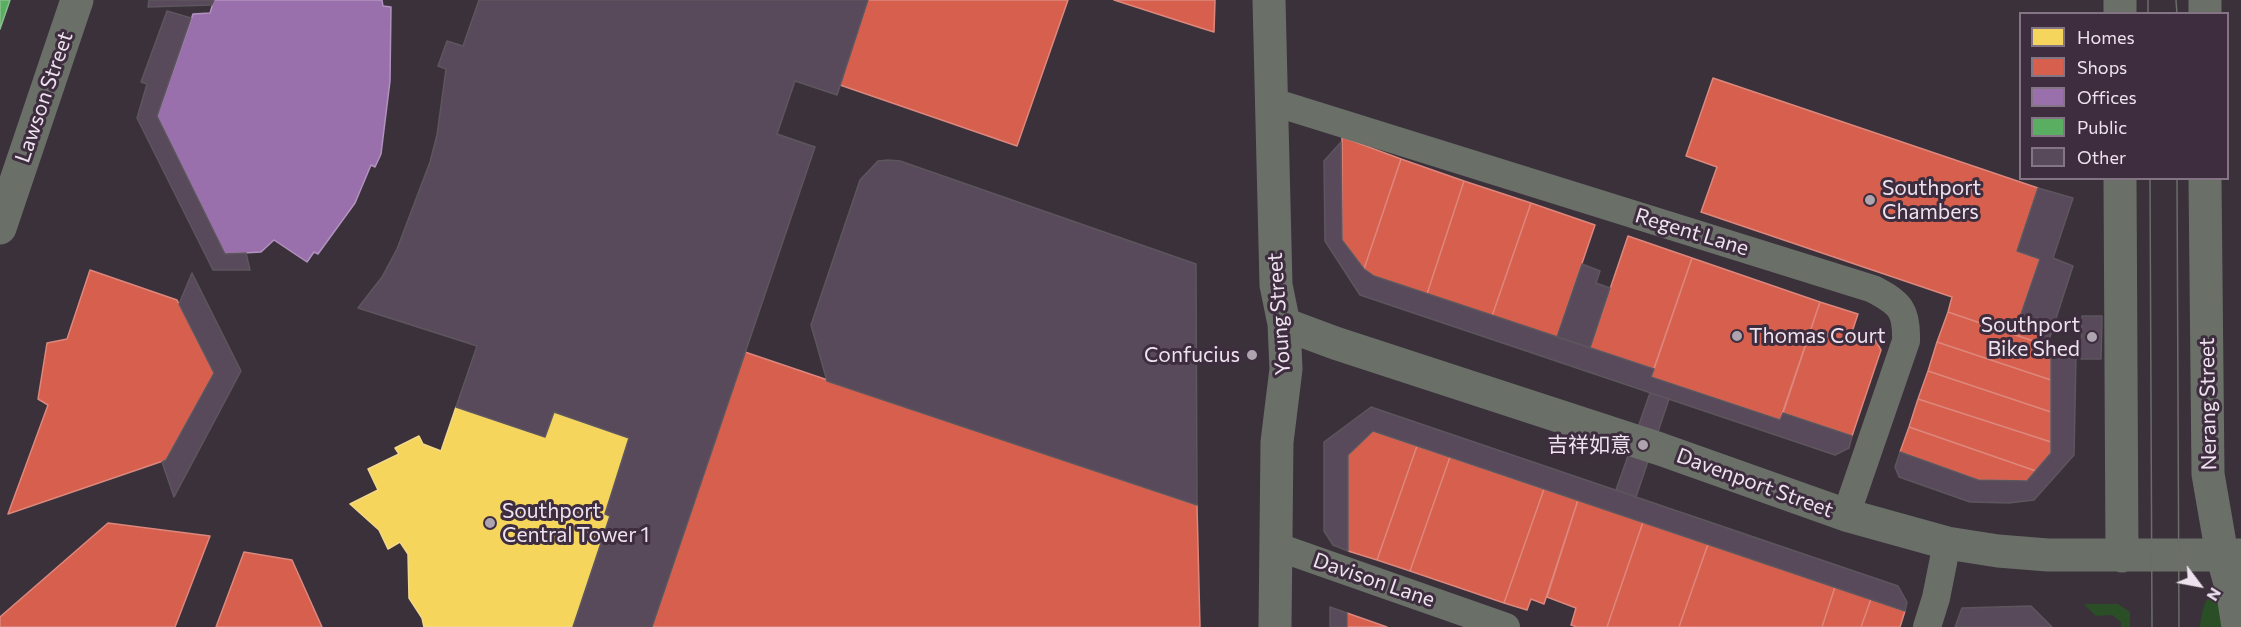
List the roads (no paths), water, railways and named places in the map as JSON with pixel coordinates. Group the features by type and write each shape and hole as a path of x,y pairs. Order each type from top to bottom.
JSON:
{"street":[{"name":"Lawson Street","path":"0,228 77,0"},
{"name":"Young Street","path":"1269,0 1276,285 1284,324 1286,369 1277,442 1275,627"},
{"path":"2120,180 2122,556"},
{"name":"Nerang Street","path":"2205,180 2208,474 2232,555 2233,594 2238,627"},
{"name":"Davenport Street","path":"1284,324 1660,449 1846,515 1947,543 1998,551 2038,554 2232,555"}],"lane":[{"name":"Regent Lane","path":"1270,101 1862,285 1887,296 1900,308 1906,322 1906,341 1846,515"},
{"path":"1927,627 1936,598 1947,543"},
{"name":"Davison Lane","path":"1275,546 1506,627"}],"tram line":[{"path":"2148,0 2148,12"},
{"path":"2176,0 2177,12"},
{"path":"2150,180 2152,627"},
{"path":"2177,180 2179,627"}],"place":[{"name":"Southport Chambers","path":"1870,200"},
{"name":"Thomas Court","path":"1737,336"},
{"name":"Southport Bike Shed","path":"2092,337"},
{"name":"Confucius","path":"1252,355"},
{"name":"吉祥如意","path":"1643,445"},
{"name":"Southport Central Tower 1","path":"490,523"}]}
